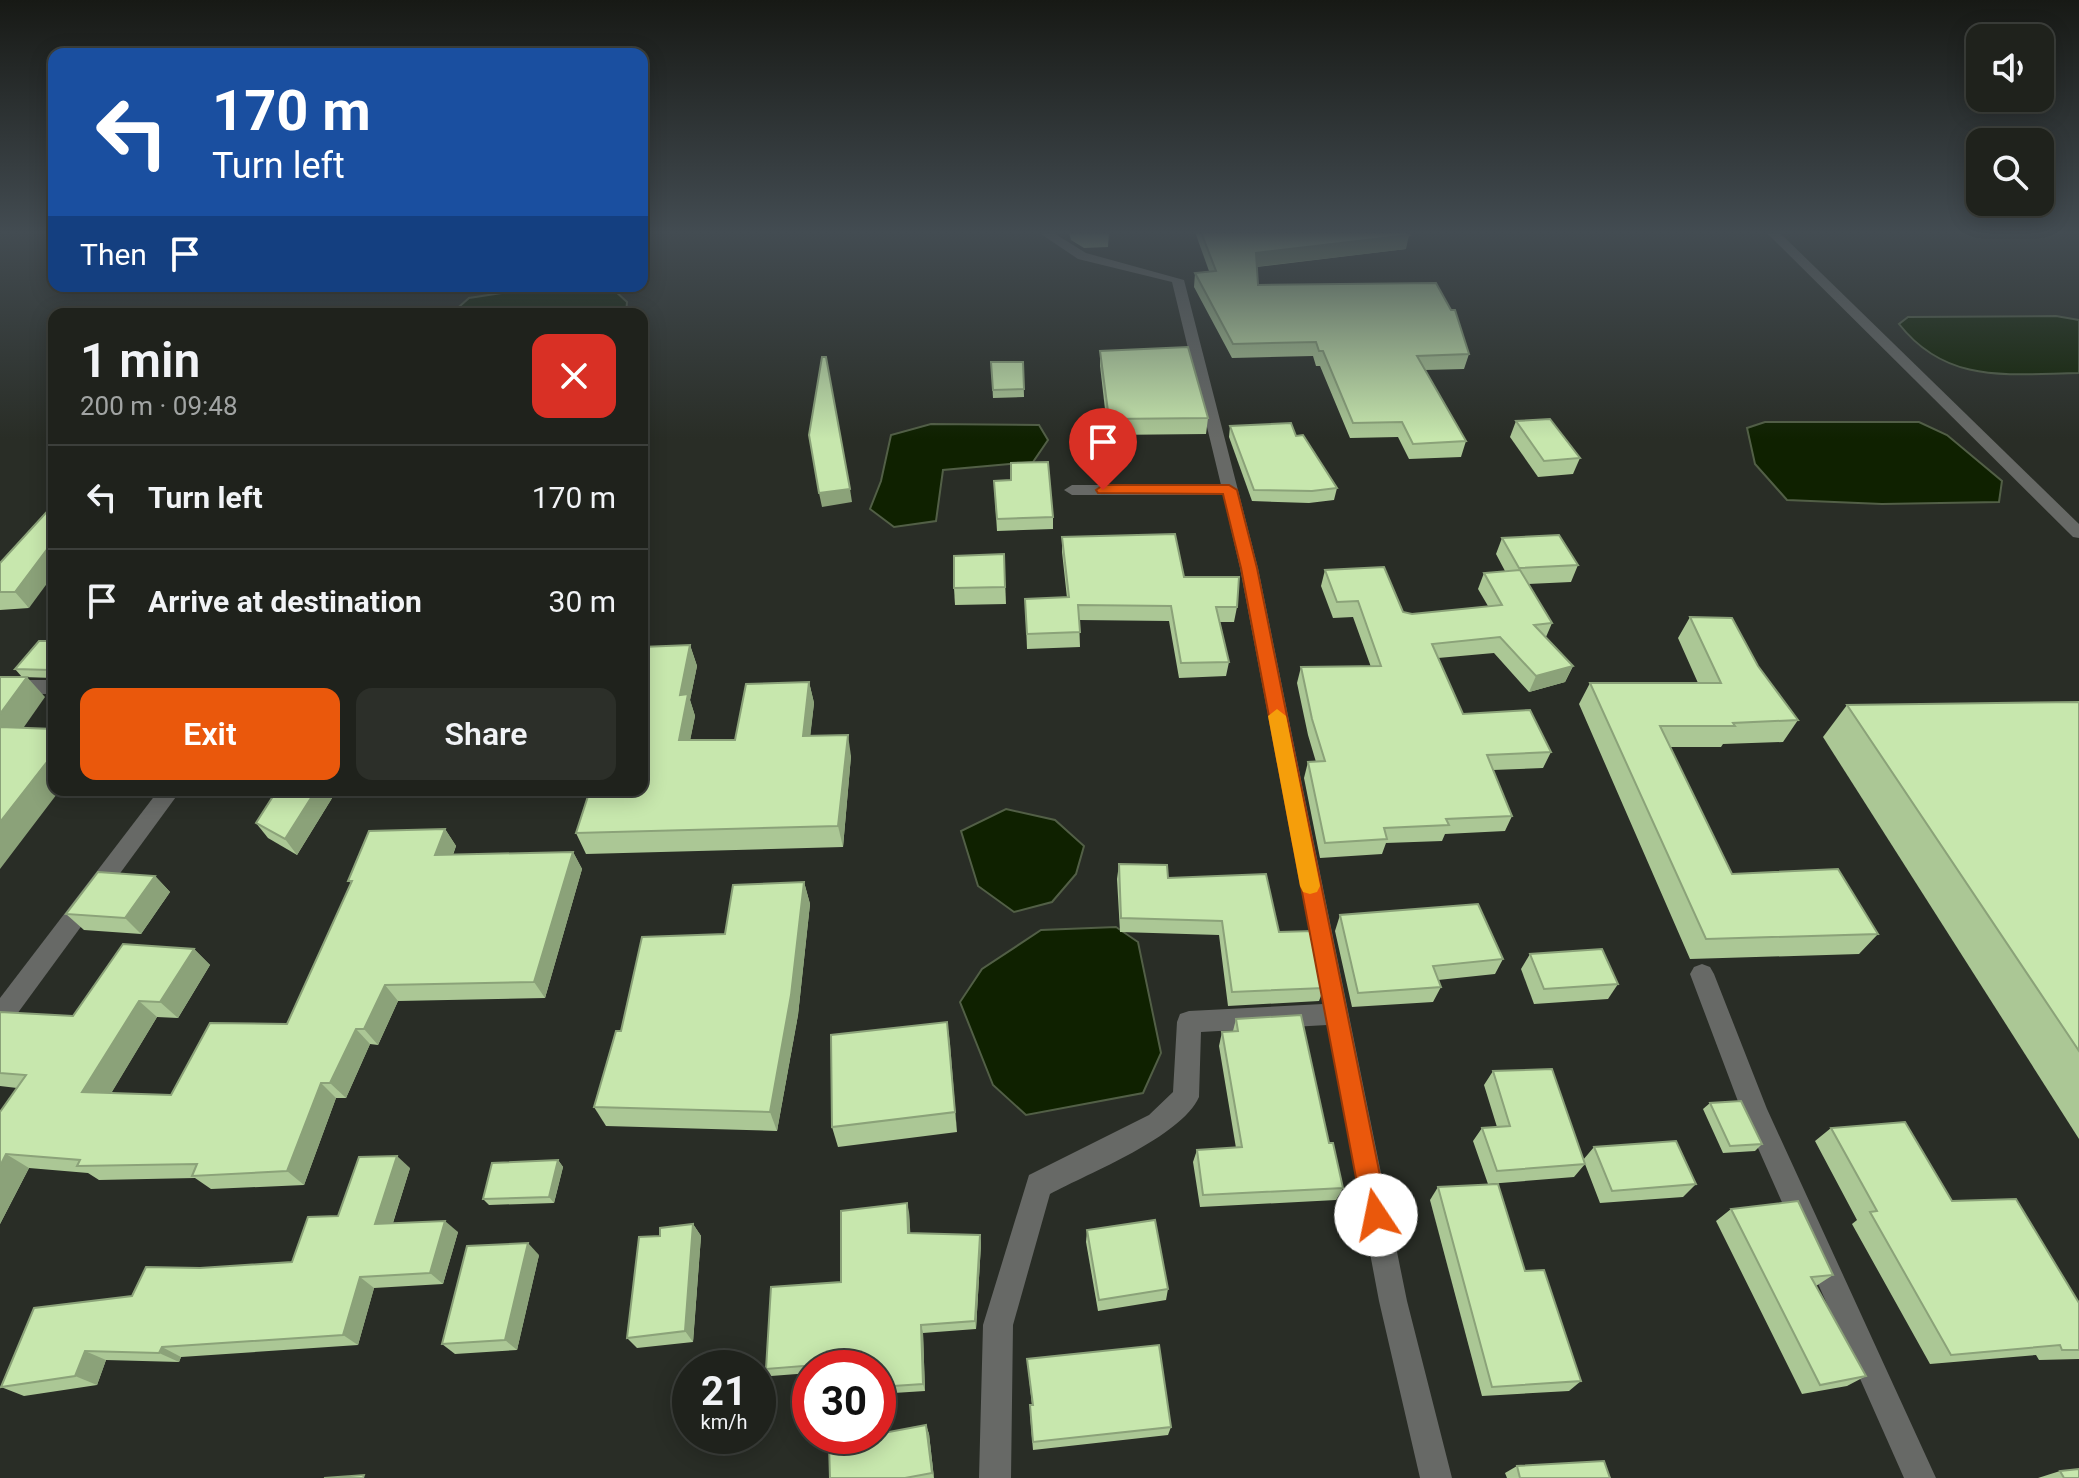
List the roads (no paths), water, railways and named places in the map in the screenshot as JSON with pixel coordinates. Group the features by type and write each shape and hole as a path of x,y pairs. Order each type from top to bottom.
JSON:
{"street":[{"path":"1183,301 1249,568 1393,1301 1436,1478"},
{"path":"1842,301 2079,533"},
{"path":"1072,490 1229,490"},
{"path":"0,687 48,687"},
{"path":"0,1017 166,796"},
{"path":"1702,974 1755,1112 1920,1478"},
{"path":"995,1478 998,1325 1039,1185 1158,1124 1186,1097 1189,1022 1336,1014"}]}
